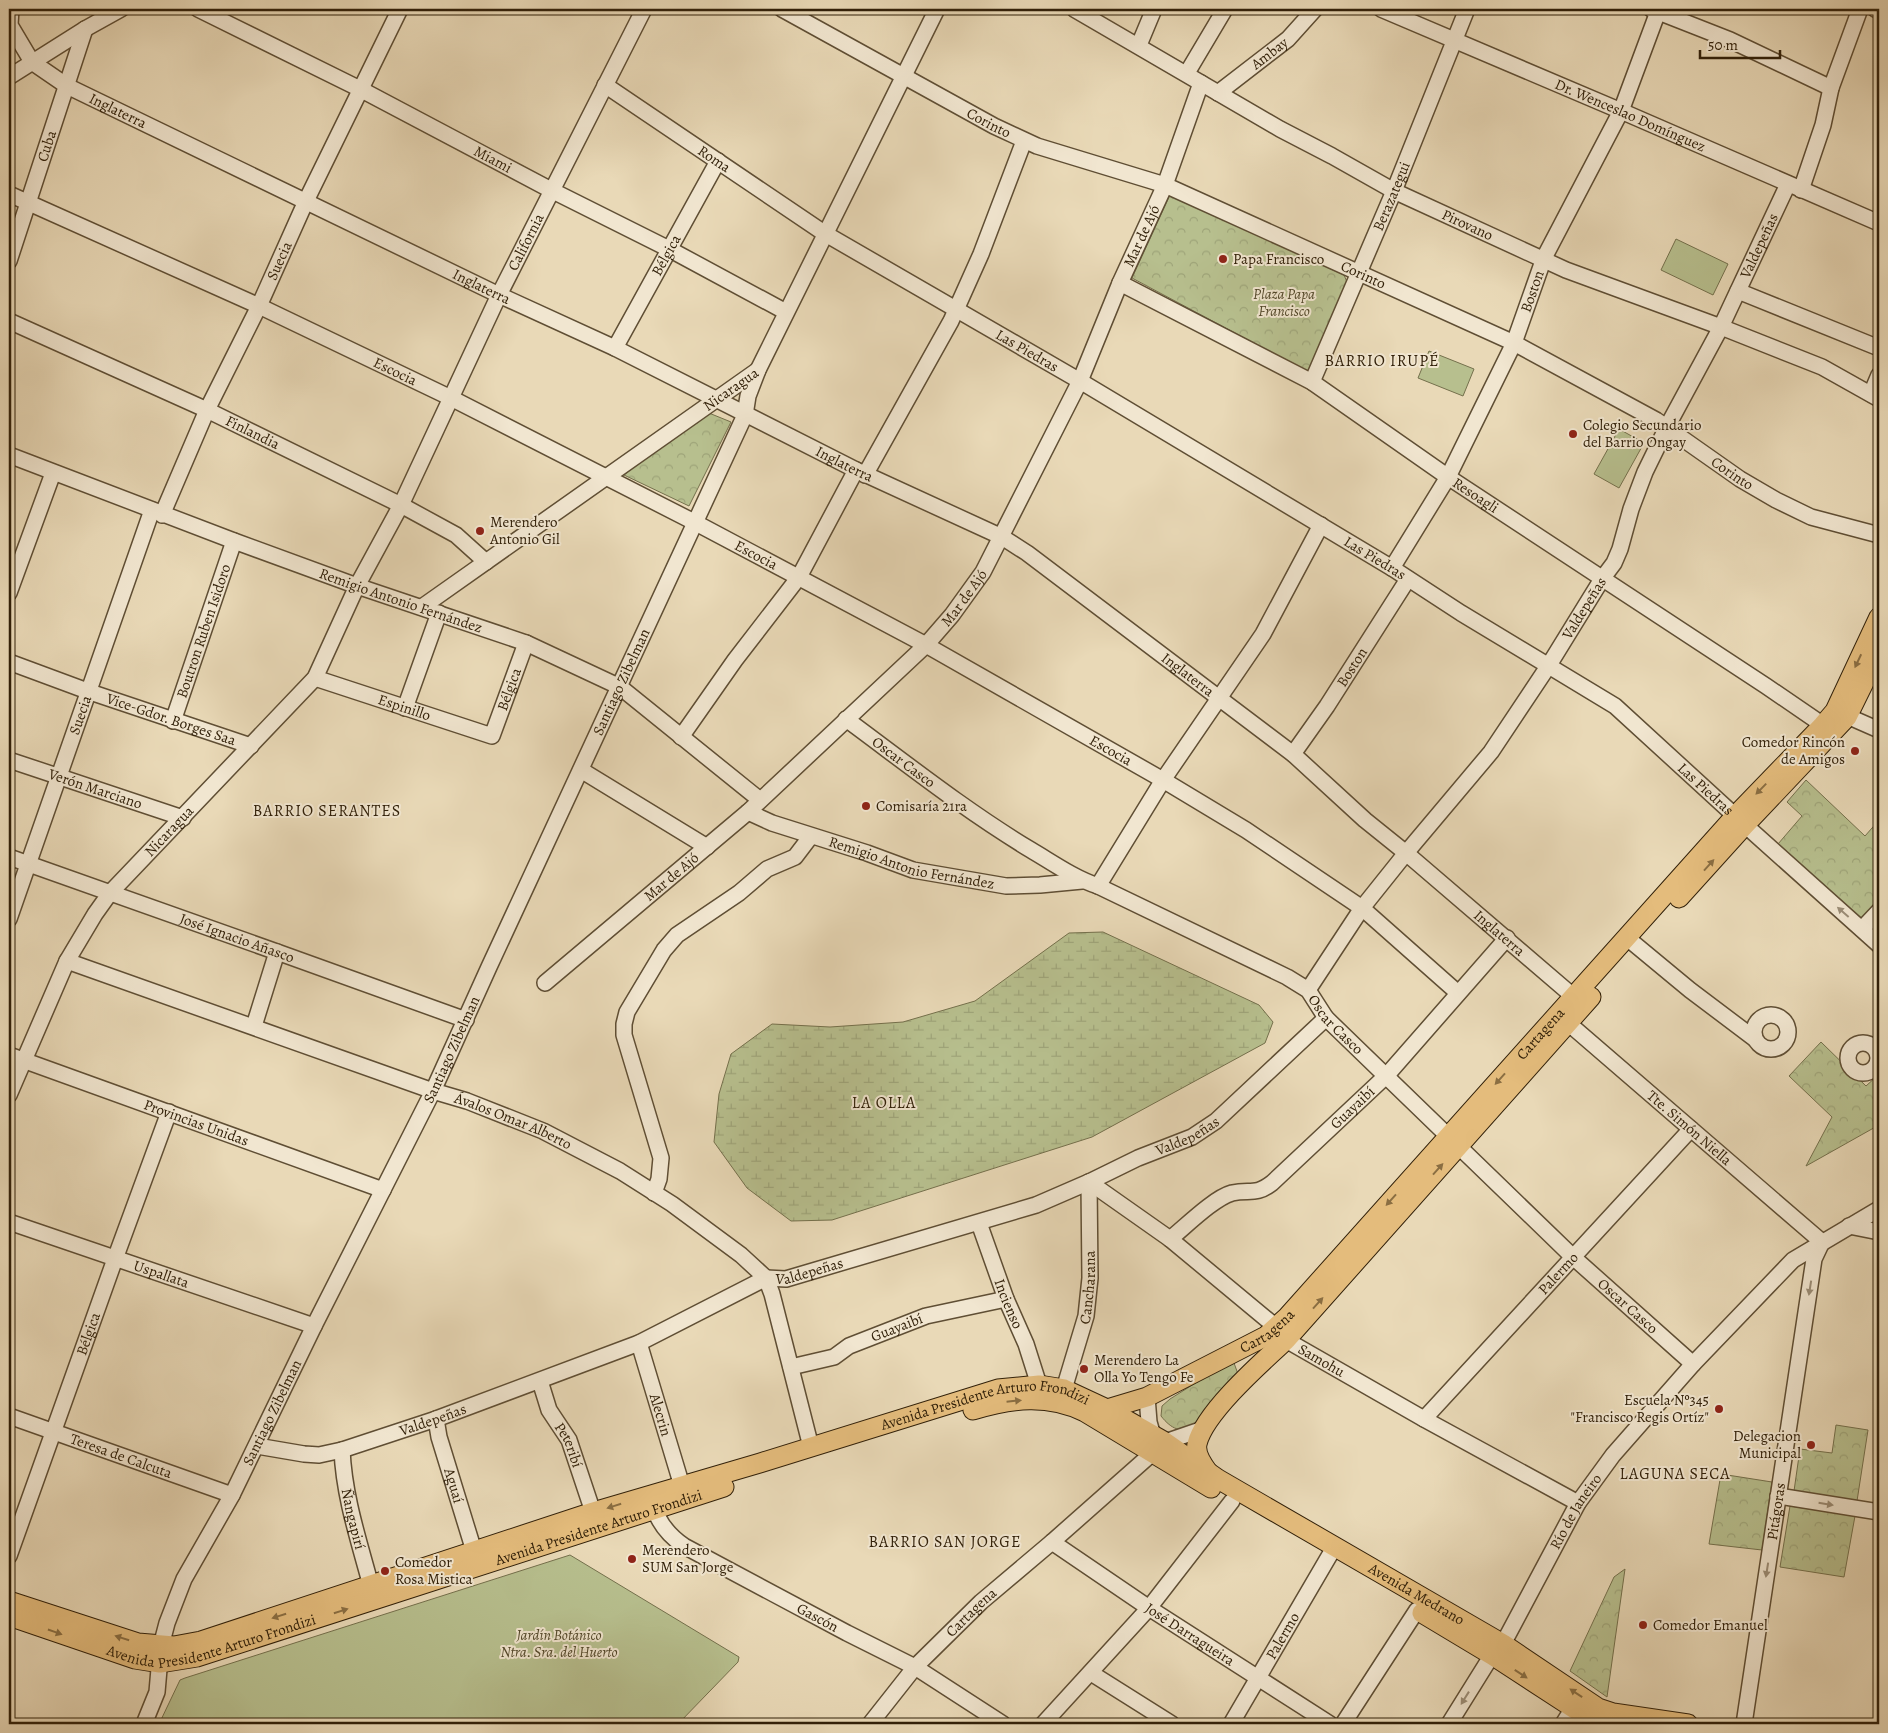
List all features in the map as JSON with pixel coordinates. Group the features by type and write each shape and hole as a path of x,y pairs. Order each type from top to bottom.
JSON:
{"main road":[{"name":"Cartagena","path":"1208,1473 1198,1453 1197,1445 1203,1429 1281,1333 1287,1317 1453,1141 1740,820 1822,725 1841,714 1879,617"},
{"name":"Cartagena","path":"1740,820 1841,714 1879,652"},
{"name":"Cartagena","path":"1563,1019 1574,997 1631,941"},
{"name":"Cartagena","path":"1107,1409 1148,1397 1228,1354 1266,1336 1281,1333"},
{"path":"1228,1354 1239,1357 1244,1362 1246,1377"},
{"name":"Avenida Presidente Arturo Frondizi","path":"9,1616 135,1659 160,1655 197,1657 592,1512 652,1502 682,1486 998,1389 1038,1385 1064,1389 1107,1409 1157,1444"},
{"name":"Avenida Presidente Arturo Frondizi","path":"160,1655 174,1646 201,1641 371,1586 465,1560 652,1502 994,1404 1045,1400 1068,1404 1157,1444"},
{"name":"Avenida Medrano","path":"1157,1444 1208,1473 1332,1552 1417,1610 1497,1649 1573,1708 1595,1721 1606,1724"},
{"name":"Avenida Medrano","path":"1157,1444 1232,1501 1332,1552 1598,1708 1613,1713 1665,1723 1688,1724"},
{"name":"Avenida Presidente Arturo Frondizi","path":"9,1601 138,1643 160,1655"}],"street":[{"path":"11,9 10,25 32,62"},
{"path":"9,77 85,29 121,9"},
{"name":"Miami","path":"198,9 360,89 786,312"},
{"name":"Suecia","path":"9,919 58,777 157,512 259,306 306,200 400,9"},
{"name":"California","path":"357,586 401,505 499,294 644,9"},
{"name":"Corinto","path":"782,9 1024,141 1165,186 1514,342 1667,427 1740,479 1776,500 1812,517 1879,535"},
{"name":"Nicaragua","path":"422,606 758,370 824,233 937,9"},
{"name":"Pirovano","path":"1074,9 1139,45 1218,93 1394,191 1544,258 1566,270 1721,327 1822,367 1875,396"},
{"path":"1139,45 1154,9"},
{"path":"1187,73 1225,9"},
{"name":"Ambay","path":"1218,93 1288,39 1315,9"},
{"name":"Dr. Wenceslao Domínguez","path":"1381,9 1879,223"},
{"name":"Berazategui","path":"1312,382 1394,191 1467,9"},
{"name":"Valdepeñas","path":"1308,990 1362,908 1406,852 1491,752 1614,563 1645,472 1819,139 1831,88 1860,9"},
{"path":"1875,9 1879,11"},
{"path":"1656,10 1730,40 1831,88"},
{"name":"Boston","path":"1392,568 1448,478 1514,342 1544,258 1621,111 1656,10"},
{"name":"Cuba","path":"9,261 85,29"},
{"name":"Inglaterra","path":"32,62 67,86 615,348 861,473 1002,537 1027,553 1293,754 1365,820 1406,852 1574,997"},
{"name":"Mar de Ajó","path":"545,983 748,812 926,645 952,615 983,572 1080,381 1120,283 1165,186 1201,83"},
{"name":"Roma","path":"605,85 824,233"},
{"path":"681,737 735,660 799,577 951,321 981,254 1024,141"},
{"name":"Bélgica","path":"615,348 718,161"},
{"name":"Escocia","path":"9,194 259,306 451,398 696,523 926,645 1163,780 1246,830 1362,908 1458,992"},
{"name":"Las Piedras","path":"824,233 956,308 1321,525 1615,706 1879,945"},
{"name":"Resoagli","path":"1120,283 1312,382 1448,478 1766,686 1822,725"},
{"path":"1738,291 1879,348"},
{"name":"Finlandia","path":"9,321 207,410 401,505 456,535 486,562"},
{"name":"Santiago Zibelman","path":"144,1724 158,1692 160,1655 167,1624 184,1579 232,1496 314,1326 433,1091 488,967 745,415 748,396 758,370"},
{"path":"1875,396 1879,375"},
{"name":"Remigio Antonio Fernández","path":"9,455 357,586 422,606 526,643 620,687 760,800"},
{"path":"9,593 53,473"},
{"path":"1098,886 1163,780 1218,697 1263,634 1321,525"},
{"name":"Boutron Ruben Isidoro","path":"173,721 234,541"},
{"name":"Boston","path":"1293,754 1408,579"},
{"name":"Nicaragua","path":"9,1096 67,961 94,914 110,893 315,678 357,586"},
{"path":"405,708 439,613"},
{"name":"Bélgica","path":"492,736 526,643"},
{"name":"Vice-Gdor. Borges Saa","path":"9,662 173,721 251,746"},
{"name":"Espinillo","path":"315,678 492,736"},
{"path":"1841,714 1879,730"},
{"name":"Oscar Casco","path":"846,719 960,803 1019,843 1082,881 1098,886 1286,977 1308,990 1326,1018 1573,1257 1693,1364"},
{"name":"Verón Marciano","path":"9,760 183,818"},
{"path":"581,770 707,847"},
{"name":"Remigio Antonio Fernández","path":"748,812 772,823 867,853 913,870 1006,886 1040,886 1082,881"},
{"path":"654,1193 660,1179 661,1158 624,1035 627,1012 664,950 677,935 739,893 766,869 795,857 811,836"},
{"name":"José Ignacio Añasco","path":"9,858 466,1020"},
{"path":"1862,929 1879,911"},
{"name":"Guayaibí","path":"1170,1239 1218,1200 1232,1193 1263,1190 1387,1075 1507,938"},
{"path":"1631,941 1690,990 1755,1039"},
{"path":"254,1026 278,952"},
{"name":"Ávalos Omar Alberto","path":"67,961 433,1091 467,1100 543,1131 600,1160 654,1193 741,1255 766,1278 772,1294 811,1447"},
{"name":"Valdepeñas","path":"257,1446 304,1454 319,1454 342,1450 436,1419 638,1343 766,1278 786,1279 1036,1205 1138,1158 1192,1137 1216,1121 1326,1018"},
{"name":"Tte. Simón Niella","path":"1563,1019 1822,1242"},
{"name":"Provincias Unidas","path":"9,1055 383,1190"},
{"name":"Bélgica","path":"9,1556 169,1112"},
{"name":"Palermo","path":"1424,1419 1691,1129"},
{"name":"Samohu","path":"1089,1182 1170,1239 1281,1333 1424,1419 1578,1503"},
{"name":"Cancharana","path":"1064,1389 1086,1316 1090,1278 1089,1182"},
{"name":"Río de Janeiro","path":"1449,1724 1497,1649 1578,1503 1613,1455 1693,1364 1793,1260 1879,1209"},
{"name":"Uspallata","path":"9,1222 314,1326"},
{"name":"Incienso","path":"979,1223 1006,1299 1026,1344 1038,1385"},
{"path":"1849,1226 1879,1232"},
{"name":"Pitágoras","path":"1744,1724 1814,1259 1822,1242"},
{"name":"Guayaibí","path":"791,1367 834,1357 849,1346 926,1316 1006,1299"},
{"name":"Alecrin","path":"638,1343 682,1486"},
{"name":"Peteribí","path":"540,1381 550,1410 569,1440 592,1512"},
{"path":"1148,1397 1149,1422 1157,1444"},
{"name":"Teresa de Calcuta","path":"9,1416 232,1496"},
{"name":"Aguaí","path":"436,1419 465,1560"},
{"name":"Cartagena","path":"870,1724 915,1667 981,1602 1052,1542 1157,1444 1203,1429"},
{"name":"Ñangapirí","path":"342,1450 345,1482 371,1586"},
{"path":"1778,1496 1879,1512"},
{"path":"1043,1724 1149,1608 1232,1501"},
{"name":"Gascón","path":"652,1502 665,1530 684,1546 846,1633 915,1667 1003,1724"},
{"name":"José Darragueira","path":"1052,1542 1149,1608 1330,1724"},
{"name":"Palermo","path":"1231,1724 1332,1552"},
{"path":"1343,1724 1417,1610"},
{"path":"1091,1673 1172,1724"},
{"path":"1563,1724 1573,1708"}],"green space":[{"name":"Plaza Papa Francisco","path":"1170,195 1344,275 1347,282 1312,370 1306,371 1132,278"},
{"path":"1676,239 1728,264 1713,295 1661,270"},
{"path":"1429,351 1474,369 1463,396 1418,378"},
{"path":"704,411 731,422 689,506 624,475"},
{"path":"1619,429 1644,443 1619,488 1594,474"},
{"path":"1806,780 1865,836 1879,820 1879,902 1862,921 1778,844 1802,816 1787,802"},
{"name":"LA OLLA","path":"1103,932 1259,1005 1273,1022 1265,1043 1092,1137 832,1220 791,1221 747,1188 714,1142 719,1094 731,1054 772,1024 830,1027 903,1022 975,1001 1069,933"},
{"path":"1821,1042 1866,1086 1877,1076 1879,1078 1879,1125 1806,1166 1832,1117 1789,1076"},
{"path":"1229,1362 1234,1363 1238,1374 1195,1424 1183,1430 1176,1429 1161,1416 1162,1406 1170,1399"},
{"path":"1836,1425 1868,1430 1857,1501 1794,1491 1800,1449 1832,1453"},
{"path":"1721,1474 1772,1482 1762,1550 1709,1544"},
{"path":"1790,1506 1855,1516 1844,1577 1780,1567"},
{"name":"Jardín Botánico Ntra. Sra. del Huerto","path":"570,1555 739,1657 738,1662 678,1724 159,1724 180,1680"},
{"path":"1625,1569 1607,1697 1570,1671 1614,1577"}],"place":[{"name":"Papa Francisco","path":"1223,259"},
{"name":"Colegio Secundario del Barrio Ongay","path":"1573,434"},
{"name":"Merendero Antonio Gil","path":"480,531"},
{"name":"Comedor Rincón de Amigos","path":"1855,751"},
{"name":"Comisaría 21ra","path":"866,806"},
{"name":"Merendero La Olla Yo Tengo Fe","path":"1084,1369"},
{"name":"Escuela Nº345 \"Francisco Regis Ortíz\"","path":"1719,1409"},
{"name":"Delegacion Municipal","path":"1811,1445"},
{"name":"Merendero SUM San Jorge","path":"632,1559"},
{"name":"Comedor Rosa Mistica","path":"385,1571"},
{"name":"Comedor Emanuel","path":"1643,1625"}],"district":[{"name":"BARRIO IRUPÉ","path":"1382,361"},
{"name":"BARRIO SERANTES","path":"327,811"},
{"name":"LA OLLA","path":"884,1103"},
{"name":"LAGUNA SECA","path":"1675,1474"},
{"name":"BARRIO SAN JORGE","path":"945,1542"}]}
